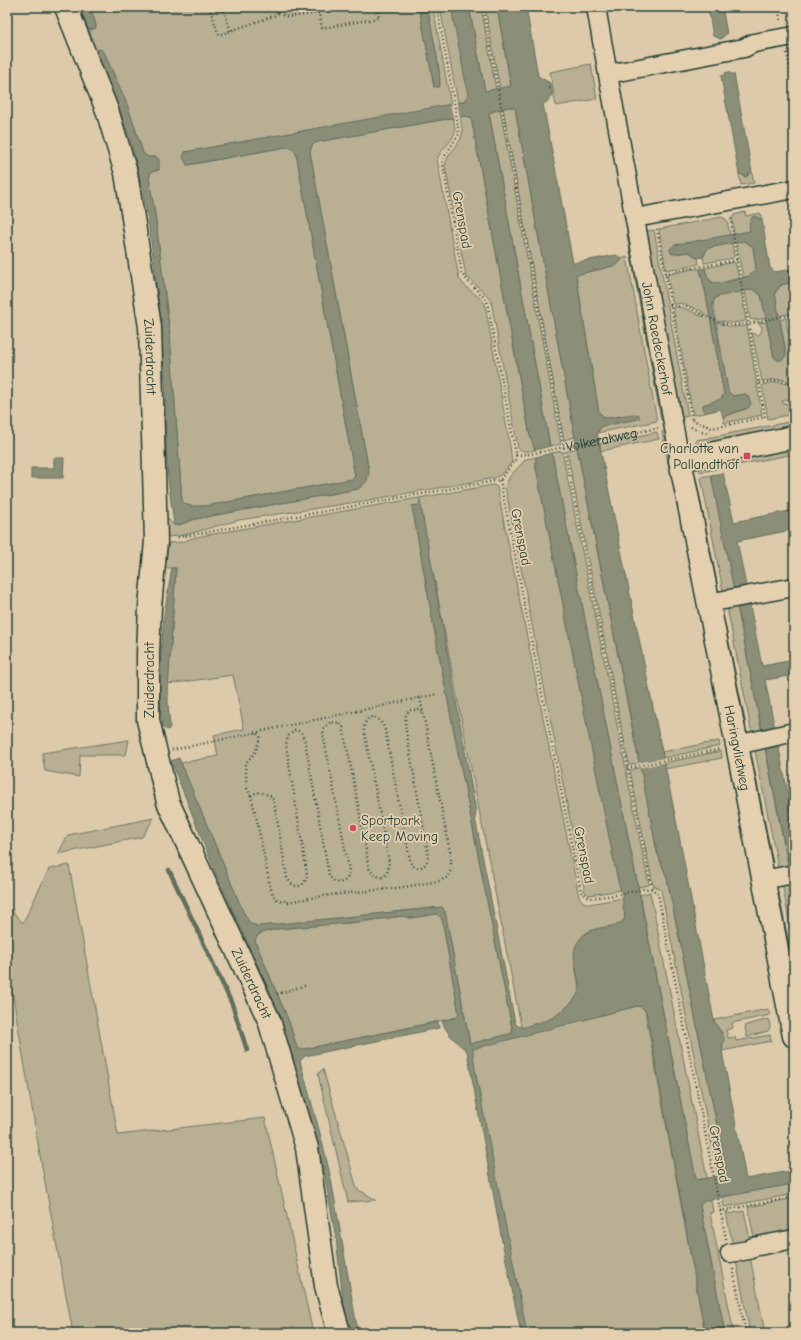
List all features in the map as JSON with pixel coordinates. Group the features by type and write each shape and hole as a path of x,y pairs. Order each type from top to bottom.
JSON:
{"street":[{"name":"Zuiderdracht","path":"66,7 107,110 127,181 150,327 156,541 150,607 148,720 168,802 269,1020 307,1148 326,1286 339,1333"},
{"name":"John Raedeckerhof","path":"596,7 635,218 679,425 680,460"},
{"path":"608,74 744,48 754,43 794,36"},
{"path":"635,218 794,189"},
{"path":"680,460 794,437"},
{"name":"Haringvlietweg","path":"680,460 718,601 746,742 779,877 793,1024"},
{"path":"718,601 794,587"},
{"path":"746,742 794,732"},
{"path":"730,1253 794,1239"}],"path":[{"path":"209,7 219,35 281,12"},
{"path":"222,7 231,31"},
{"path":"280,7 283,15 288,17 319,13"},
{"path":"318,7 322,28 379,18 377,7"},
{"name":"Grenspad","path":"437,7 459,134 442,160 460,266 462,274 487,301 516,455"},
{"path":"482,7 564,448 652,889"},
{"path":"654,214 692,420 712,428 765,418 740,273 736,260 732,228"},
{"path":"665,273 736,260"},
{"path":"670,306 686,306 721,323 734,325 748,324 794,314"},
{"path":"759,383 780,380 794,386"},
{"path":"679,425 709,434 717,432"},
{"name":"Volkerakweg","path":"516,455 564,448 679,425"},
{"path":"156,541 500,480 515,461 516,455"},
{"name":"Grenspad","path":"500,480 581,892 590,898 616,895 643,889 652,889 658,894 718,1203"},
{"path":"156,753 438,694"},
{"path":"256,732 260,737 256,751 249,757 245,764 247,788 251,796 256,816 271,891 276,899 288,902 322,896 404,887 439,881 448,877 451,870 451,858 420,698"},
{"path":"251,796 254,793 260,792 272,797 287,878 298,887 302,885 306,880 307,874 286,745 286,740 290,732 295,730 301,732 307,754 329,875 335,882 340,883 347,879 349,869 323,734 324,728 331,722 340,723 349,754 369,868 375,875 383,877 387,874 389,862 364,730 364,725 368,719 372,717 380,719 383,722 385,730 411,865 419,868 423,867 428,859 428,853 405,725 406,716 409,710 420,710 424,714"},
{"path":"627,768 746,742"},
{"path":"282,992 307,986"},
{"path":"720,1211 794,1197"}],"shaded area":[{"path":"80,7 90,7 96,28 90,30 87,27"},
{"path":"90,7 419,7 433,84 440,86 439,70 427,7 433,7 451,105 185,152 185,159 188,165 286,147 291,148 296,153 355,476 353,479 206,506 190,506 182,502 170,335 149,178 151,172 159,170 156,157 148,157 143,153 134,124 104,52 100,49 96,52 89,29 91,30 96,25"},
{"path":"419,7 427,7 438,62 439,87 434,87"},
{"path":"440,7 452,7 468,94 464,100 458,103"},
{"path":"451,7 469,7 485,91 511,86 497,7 526,7 538,76 550,83 552,90 550,100 543,104 573,263 616,255 621,258 621,261 617,265 576,275 599,413 606,418 638,414 640,417 638,419 602,426 597,433 677,825 714,1021 724,1038 722,1051 746,1179 790,1171 794,1172 794,1182 792,1184 711,1199 703,1202 700,1206 725,1333 705,1333 646,1011 642,1007 637,1006 473,1049 476,1075 527,1333 521,1333 503,1246 467,1051 449,1034 442,1021 458,1017 459,1014 442,919 437,914 411,918 403,916 359,922 277,929 260,933 255,941 289,1022 297,1048 299,1050 438,1022 439,1028 305,1056 300,1061 331,1179 358,1333 350,1333 343,1300 336,1238 323,1167 290,1048 269,990 216,874 171,761 179,758 243,911 253,925 261,926 442,907 445,912 470,1044 513,1033 438,650 412,506 419,505 421,507 476,812 475,818 515,1023 520,1027 526,1027 550,1019 564,1010 576,998 579,990 574,957 576,945 585,934 596,929 619,923 624,920 625,916 623,898 618,881 601,797 536,468 536,457 552,453 695,1174 697,1180 718,1176 725,1172 726,1169 667,878 657,852 575,437 515,108 505,107 489,113 550,446 535,450 530,436 471,117 463,116 317,142 312,145 310,152 369,472 367,481 358,489 195,519 179,525 174,525 167,465 165,383 161,326 147,213 131,144 96,52 97,50 100,49 104,52 127,104 143,153 148,157 156,157 159,159 159,170 151,172 149,178 170,335 182,501 190,506 206,506 353,479 355,476 296,153 291,148 286,147 187,165 183,157 185,152 463,102 468,94"},
{"path":"469,7 481,7 496,89 485,91"},
{"path":"485,7 497,7 511,87 500,89"},
{"path":"708,7 722,7 727,34 723,36 723,38 719,39 718,37 713,36"},
{"path":"591,64 597,99 556,106 550,72"},
{"path":"729,72 730,74 734,74 752,172 748,174 748,176 744,177 744,175 739,174 721,76"},
{"path":"503,108 515,108 575,437 564,440"},
{"path":"500,109 561,444 550,446 489,113"},
{"path":"460,117 471,117 530,436 535,450 524,451 518,448 491,301 487,295 466,276 445,166 448,157 462,135"},
{"path":"453,118 455,129 454,135 437,159 459,278 485,304 512,462 503,473 495,478 357,502 239,520 184,535 168,537 166,517 174,525 179,525 195,519 358,489 363,485 369,472 310,150 317,142"},
{"path":"752,172 754,183 741,185 739,174 744,175 744,177 748,176 748,174"},
{"path":"745,212 746,216 760,213 762,220 759,218 752,220 751,231 734,234 732,219 734,215"},
{"path":"756,216 762,220 770,268 775,272 794,269 794,282 781,285 775,293 786,355 781,360 777,360 774,357 761,295 753,289 716,297 712,305 728,391 733,396 745,394 748,396 751,404 748,408 723,417 721,409 704,413 703,405 721,399 724,394 700,269 705,268 708,279 717,283 750,276 756,268 753,247 744,241 708,248 703,257 698,258 689,252 672,254 670,249 674,245 750,231 749,222 752,217"},
{"path":"722,217 727,220 730,235 673,246 672,254 689,252 698,258 699,264 666,270 659,229"},
{"path":"654,230 688,416 677,419 644,235 647,231"},
{"path":"632,234 664,419 661,420 627,235"},
{"path":"744,241 753,247 756,268 750,276 743,277 736,242"},
{"path":"732,243 733,258 704,263 703,257 708,248"},
{"path":"627,257 657,421 597,433 602,426 638,419 634,414 606,418 599,413 576,274 594,271 614,265 621,259"},
{"path":"734,262 739,278 722,283 713,282 710,280 705,268"},
{"path":"692,269 700,269 724,394 721,399 703,405 704,413 693,415 673,307 685,309 703,317 703,312 683,303 673,304 667,275"},
{"path":"794,282 794,312 779,316 775,293 781,285"},
{"path":"753,289 761,295 766,318 754,320 750,319 745,291"},
{"path":"741,291 746,321 732,323 721,321 721,324 731,327 747,326 762,415 724,423 723,417 748,408 745,394 733,396 728,391 713,302 721,295"},
{"path":"787,318 788,330 794,339 794,384 782,379 762,381 752,333 759,335 762,329 758,323 766,322 774,357 785,357 786,352 780,320"},
{"path":"781,382 794,387 794,399 782,401 783,404 794,402 794,414 768,419 762,385"},
{"path":"794,421 794,430 697,446 695,445 696,440"},
{"path":"664,431 667,433 674,467 669,468 662,432"},
{"path":"657,432 659,439 601,451 600,444"},
{"path":"794,444 794,454 701,472 699,470 700,466"},
{"path":"577,448 639,763 629,765 567,451"},
{"path":"562,451 649,885 638,887 552,453"},
{"path":"536,457 536,468 618,881 622,890 589,895 585,892 574,840 505,486 510,476 526,459"},
{"path":"54,458 64,458 63,478 31,478 31,468 54,468"},
{"path":"723,473 734,522 794,510 794,528 791,530 737,541 762,666 794,660 794,675 765,680 790,804 794,804 794,818 792,818 794,828 794,892 711,475"},
{"path":"711,475 735,594 724,596 701,477"},
{"path":"696,478 718,587 712,588 690,479"},
{"path":"493,485 497,487 579,897 583,902 589,904 623,898 625,912 624,920 619,923 613,926 595,929 584,934 575,949 575,965 579,989 576,997 568,1006 555,1016 543,1022 528,1026 525,1034 637,1006 642,1007 645,1011 705,1333 526,1333 502,1222 470,1045 522,1031 420,499 419,505 412,506 438,650 513,1033 470,1044 445,912 442,907 261,926 253,925 247,928 176,764 218,756 214,735 244,729 233,675 168,684 176,568 164,568 169,543 182,542 196,537"},
{"path":"172,568 176,568 168,689 170,726 167,730 163,727 159,696 164,615"},
{"path":"737,605 762,733 752,734 727,607"},
{"path":"724,619 746,725 739,726 718,620"},
{"path":"129,740 126,755 80,755 79,777 45,771 42,753"},
{"path":"719,741 720,746 663,758 662,752"},
{"path":"764,743 789,870 779,872 754,745"},
{"path":"721,751 722,758 665,769 664,763"},
{"path":"752,757 773,863 767,864 746,758"},
{"path":"641,767 657,852 667,878 726,1170 718,1176 661,890 653,885 630,770"},
{"path":"154,818 142,837 58,854 68,835"},
{"path":"69,865 118,1135 265,1118 313,1333 73,1333 41,1161 7,961 7,906 23,923 49,869"},
{"path":"792,881 794,892 794,947 782,883"},
{"path":"650,892 707,1178 697,1180 640,895"},
{"path":"779,894 794,969 794,1002 773,895"},
{"path":"437,914 442,919 459,1014 458,1017 302,1050 297,1048 289,1022 255,941 257,936 264,932 277,929 359,922 403,916 411,918"},
{"path":"768,1009 770,1015 732,1023 733,1028 726,1030 728,1038 735,1037 736,1041 770,1035 771,1041 722,1051 722,1034 714,1020"},
{"path":"769,1019 770,1027 768,1031 747,1037 745,1028 746,1025"},
{"path":"323,1069 357,1189 376,1200 348,1202 318,1074"},
{"path":"794,1182 794,1194 724,1207 722,1197 792,1184"},
{"path":"794,1198 794,1235 755,1243 748,1207"},
{"path":"711,1199 713,1212 710,1213 734,1333 725,1333 700,1206 702,1202"},
{"path":"728,1211 728,1214 744,1211 751,1244 734,1251 726,1212"},
{"path":"749,1252 765,1333 750,1333 735,1255"}],"pier":[{"path":"457,101 460,118 454,120 450,103"},
{"path":"665,758 666,762 639,768 637,763"}],"waterway":[{"path":"169,870 232,1004 247,1050"}],"place":[{"name":"Charlotte van Pallandthof","path":"747,456"},
{"name":"Sportpark Keep Moving","path":"353,828"}]}
